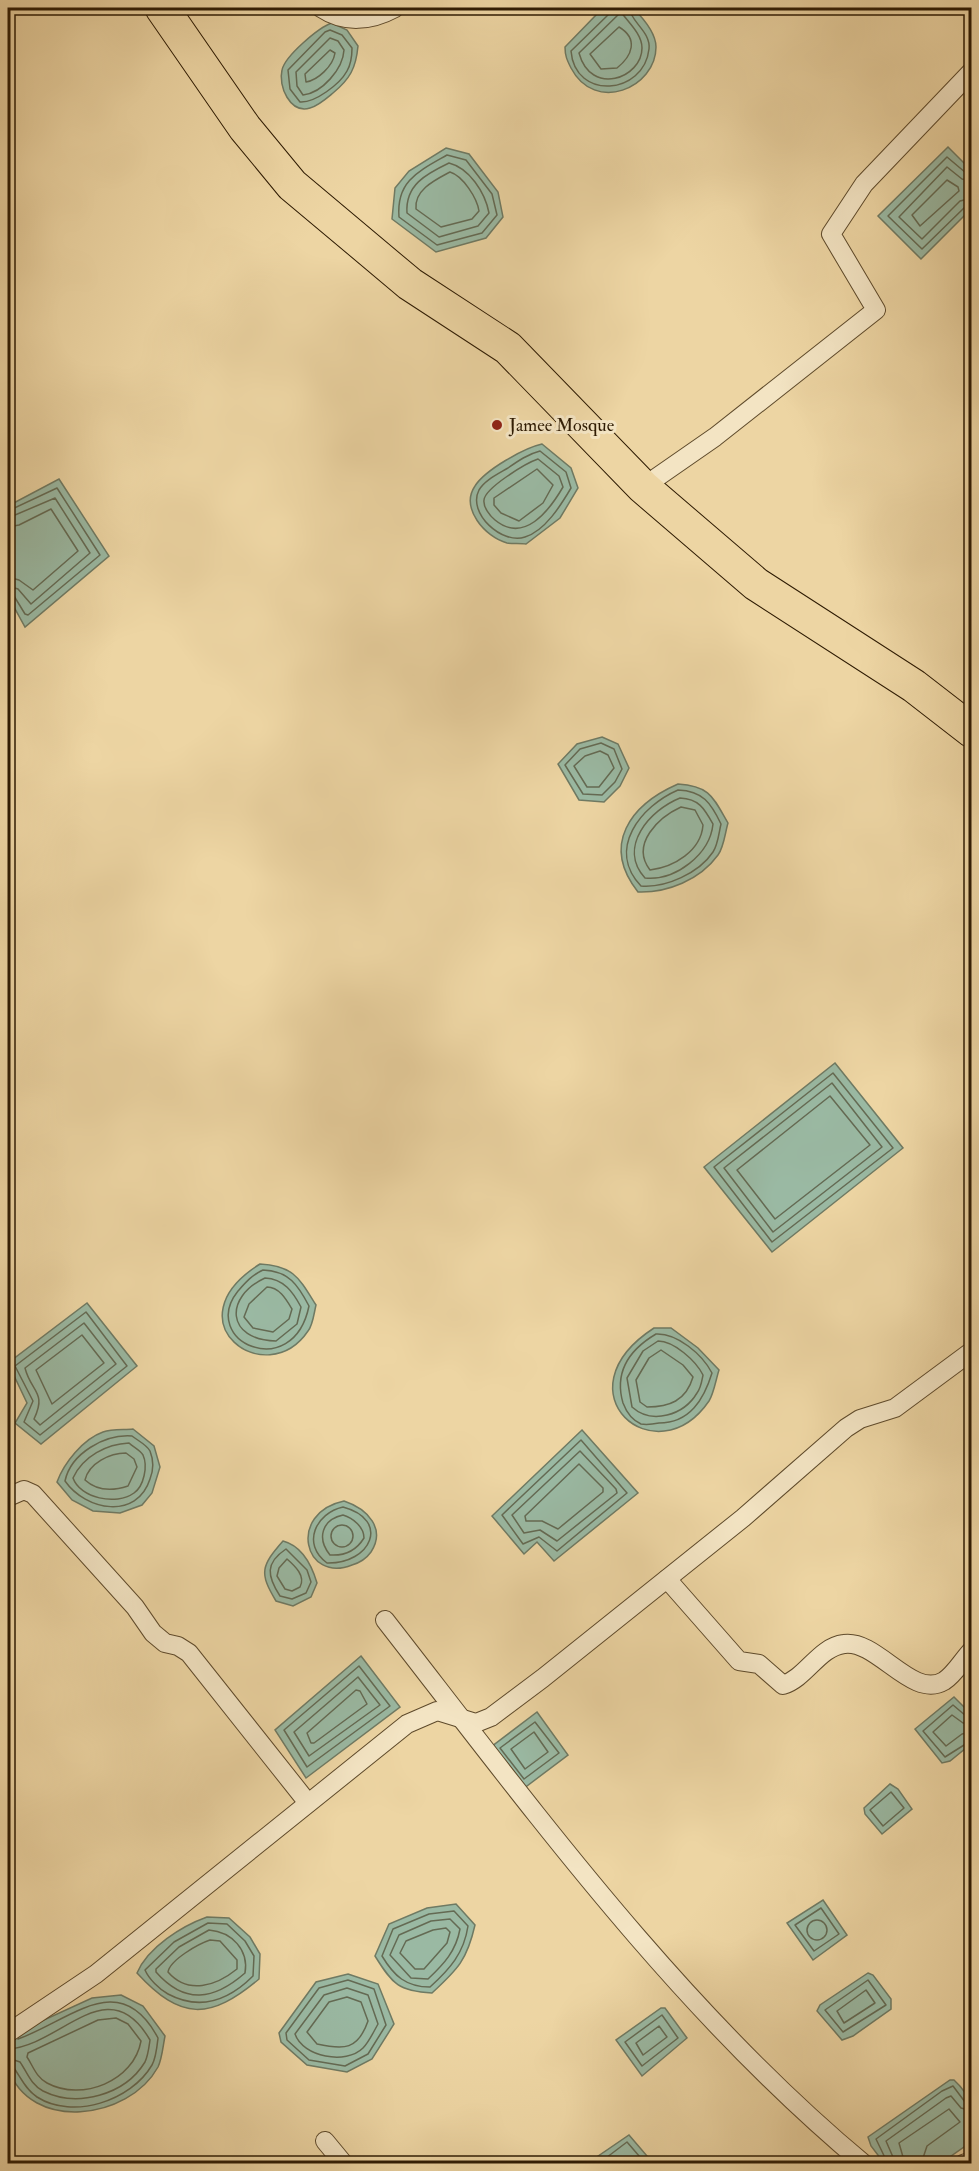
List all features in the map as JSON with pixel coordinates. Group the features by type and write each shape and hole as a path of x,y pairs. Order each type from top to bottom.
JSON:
{"highway":[{"path":"165,9 245,128 292,185 410,284 508,348 643,487 756,584 914,686 972,731"}],"street":[{"path":"321,8 334,17 369,20 395,8"},
{"path":"643,487 715,437 876,310 831,234 864,184 972,71"},
{"path":"8,2033 96,1974 407,1724 437,1711 476,1723 490,1717 743,1518 846,1428 860,1419 895,1408 972,1351"},
{"path":"8,1497 24,1490 33,1494 135,1607 153,1633 165,1643 178,1646 189,1653 308,1803"},
{"path":"667,1579 739,1661 759,1664 783,1685 828,1650 844,1644 868,1651 922,1684 933,1685 944,1681 972,1650"},
{"path":"385,1620 464,1721 670,1973 807,2116 864,2163"},
{"path":"325,2141 344,2163"},
{"path":"963,2163 972,2161"}],"water":[{"path":"611,8 633,8 651,30 656,47 653,62 646,74 635,84 622,90 608,92 594,90 582,82 568,63 565,47 599,12"},
{"path":"332,23 347,30 358,46 354,67 344,83 322,102 310,108 297,107 291,103 284,91 281,76 284,64 303,43"},
{"path":"948,147 971,170 971,209 921,259 878,216"},
{"path":"446,148 469,154 498,192 503,217 486,238 436,252 392,219 395,188 409,171"},
{"path":"542,444 571,468 578,488 560,518 526,544 499,540 483,528 473,512 471,495 475,486 487,473 506,460"},
{"path":"59,479 109,556 25,627 8,596 8,506"},
{"path":"602,737 618,744 629,768 620,786 604,802 579,800 558,764 577,744"},
{"path":"678,784 704,790 714,800 728,823 722,848 711,864 692,878 660,890 638,892 627,875 622,858 622,843 626,828 634,815 646,803"},
{"path":"835,1063 903,1148 772,1252 704,1167"},
{"path":"260,1264 281,1267 294,1275 316,1305 308,1331 290,1348 270,1355 250,1352 234,1342 224,1327 223,1307 234,1286"},
{"path":"87,1303 137,1366 41,1444 15,1423 27,1403 8,1363"},
{"path":"654,1328 671,1328 698,1348 719,1370 709,1401 687,1423 664,1431 642,1429 625,1417 614,1400 614,1377 626,1353"},
{"path":"133,1429 154,1446 160,1467 152,1493 142,1505 120,1513 93,1511 72,1500 57,1482 75,1452 88,1440 103,1432"},
{"path":"582,1430 638,1493 554,1561 537,1542 524,1554 492,1516"},
{"path":"344,1501 360,1509 372,1521 376,1535 375,1544 365,1559 355,1564 336,1568 322,1565 313,1556 309,1545 309,1532 314,1519 326,1508"},
{"path":"283,1541 301,1552 317,1583 311,1597 293,1606 276,1601 265,1576 270,1557"},
{"path":"361,1656 400,1707 306,1778 275,1730"},
{"path":"954,1697 971,1714 971,1744 950,1761 942,1763 915,1729"},
{"path":"537,1712 568,1755 523,1789 491,1747"},
{"path":"890,1784 898,1789 912,1809 882,1834 865,1814 864,1808"},
{"path":"823,1900 847,1935 813,1960 787,1923"},
{"path":"456,1904 475,1925 469,1947 460,1963 432,1993 398,1985 375,1956 389,1924 427,1908"},
{"path":"207,1917 229,1918 250,1937 260,1954 259,1979 225,2002 210,2008 182,2007 153,1989 137,1973 142,1963 157,1946 187,1926"},
{"path":"868,1973 873,1975 891,1999 891,2009 853,2036 842,2040 817,2011 820,2005"},
{"path":"348,1974 378,1984 394,2024 372,2059 347,2072 307,2065 281,2042 279,2033 316,1982"},
{"path":"121,1995 143,2006 165,2036 158,2067 144,2085 125,2099 104,2108 80,2112 57,2110 37,2103 20,2089 7,2064 9,2036 92,1998"},
{"path":"661,2008 665,2008 687,2038 642,2076 616,2040"},
{"path":"950,2080 954,2080 961,2087 969,2101 972,2116 971,2142 941,2163 884,2163 871,2146 868,2137"},
{"path":"629,2135 653,2163 588,2163"}],"place":[{"name":"Jamee Mosque","path":"497,425"}]}
